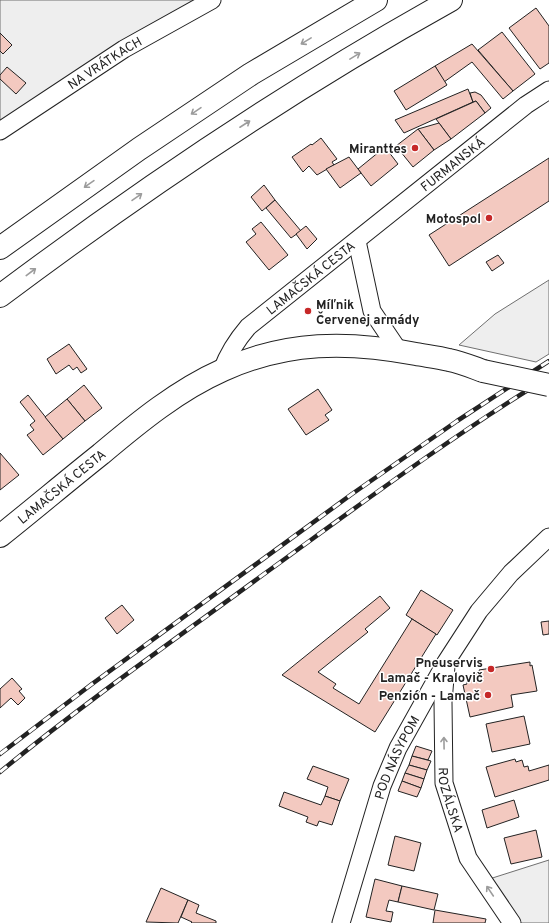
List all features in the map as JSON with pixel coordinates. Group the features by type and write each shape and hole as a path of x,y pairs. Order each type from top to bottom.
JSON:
{"main road":[{"path":"0,248 140,149 251,74 376,0"},
{"path":"0,296 51,257 160,181 271,107 402,27 451,0"},
{"name":"LAMAČSKÁ CESTA","path":"0,536 118,440 165,404 191,387 222,370 268,354 314,346 372,347 399,350 449,360 483,371 549,385"}],"street":[{"name":"NA VRÁTKACH","path":"0,131 124,49 212,0"},
{"name":"FURMANSKÁ","path":"357,241 526,105 549,90"},
{"name":"LAMAČSKÁ CESTA","path":"222,370 229,353 237,340 248,327 357,241 372,311 399,350"},
{"name":"POD NÁSYPOM","path":"341,923 382,786 398,748 446,662 479,611 511,573 549,537"},
{"name":"ROZÁLSKA","path":"446,662 443,702 444,783 468,858 512,923"}],"shaded area":[{"path":"0,0 212,0 0,131"},
{"path":"549,280 549,354 536,362 459,345 495,314"},
{"path":"549,860 549,923 512,923 483,881"}],"building":[{"path":"536,8 549,26 549,63 540,69 509,28"},
{"path":"502,32 535,74 513,91 478,50"},
{"path":"0,33 12,45 3,54 0,51"},
{"path":"472,44 513,91 503,99 472,62 444,82 435,66"},
{"path":"435,66 447,85 406,110 394,91"},
{"path":"7,67 26,83 16,94 0,79 0,75"},
{"path":"468,89 473,102 404,133 395,120"},
{"path":"475,92 481,95 491,108 485,113 476,101 473,102 470,93"},
{"path":"476,101 485,113 451,139 436,119"},
{"path":"439,123 451,139 434,150 418,129"},
{"name":"Miranttes","path":"418,129 434,150 413,167 396,146"},
{"path":"321,138 337,159 332,162 334,165 317,175 309,166 303,172 292,157"},
{"path":"385,147 398,164 371,186 358,169"},
{"path":"349,157 361,173 340,188 326,169"},
{"name":"Motospol","path":"549,158 549,201 449,266 429,235"},
{"path":"264,185 275,200 262,211 251,197"},
{"path":"275,200 301,231 291,238 266,208"},
{"path":"261,222 288,255 269,270 246,242 256,234 252,229"},
{"path":"306,226 317,239 307,249 296,234"},
{"path":"498,255 504,263 492,271 486,262"},
{"path":"69,344 87,369 81,373 77,367 73,370 69,365 56,374 47,359"},
{"path":"84,385 102,408 85,421 67,399"},
{"path":"318,389 332,410 325,415 329,420 306,435 288,409"},
{"path":"28,395 63,439 43,455 27,435 34,430 30,425 35,421 20,402"},
{"path":"67,399 85,421 63,439 45,417"},
{"path":"0,453 19,475 0,490"},
{"path":"421,590 453,610 437,635 406,615"},
{"path":"380,596 390,608 365,629 368,632 318,672 336,684 333,688 359,704 412,619 436,634 375,732 282,675"},
{"path":"122,605 134,620 117,634 105,618"},
{"path":"549,621 549,634 543,635 541,622"},
{"path":"530,662 530,666 532,665 537,691 511,695 513,707 470,717 463,685 467,684 466,676 479,673 479,670"},
{"path":"12,678 22,689 19,691 25,698 18,705 11,698 0,708 0,689"},
{"path":"524,716 530,744 492,752 486,724"},
{"path":"416,746 432,751 428,760 412,756"},
{"path":"412,756 431,761 427,770 409,765"},
{"path":"515,759 516,762 522,760 524,767 528,766 529,771 549,765 549,780 495,797 486,767"},
{"path":"409,765 427,770 424,779 405,773"},
{"path":"313,766 349,779 340,801 325,796 328,787 307,779"},
{"path":"405,773 424,779 421,788 402,781"},
{"path":"402,781 421,788 417,797 398,791"},
{"path":"284,792 321,805 325,796 340,801 332,825 319,821 317,826 306,822 308,817 279,806"},
{"path":"514,800 519,817 487,828 482,810"},
{"path":"536,830 542,857 511,864 504,838"},
{"path":"395,836 421,843 414,871 388,865"},
{"path":"375,879 402,886 398,902 389,900 386,911 393,912 391,922 366,917"},
{"path":"402,886 438,894 434,910 398,902"},
{"path":"161,888 188,900 178,923 146,922"},
{"path":"188,900 199,905 196,913 216,921 216,923 191,923 192,922 181,917"},
{"path":"435,910 486,919 485,923 433,923"}],"railway":[{"path":"0,754 92,684 352,494 457,421 549,361"},
{"path":"0,772 98,696 369,498 440,448 549,377"}],"place":[{"name":"Miranttes","path":"415,148"},
{"name":"Motospol","path":"489,218"},
{"name":"Míľnik Červenej armády","path":"308,311"},
{"name":"Pneuservis Lamač - Kralovič","path":"491,669"},
{"name":"Penzión - Lamač","path":"488,695"}]}
